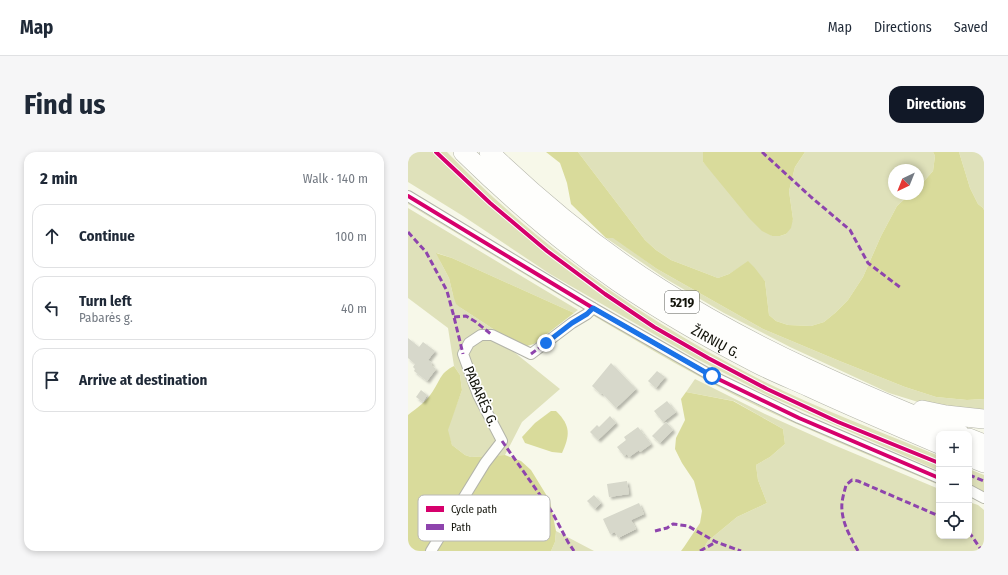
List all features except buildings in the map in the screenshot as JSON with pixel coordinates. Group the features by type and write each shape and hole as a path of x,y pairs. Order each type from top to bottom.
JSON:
{"highway":[{"name":"ŽIRNIŲ G.","path":"463,152 524,209 576,251 618,282 660,309 758,364 936,443"},
{"name":"ŽIRNIŲ G.","path":"489,152 541,200 584,235 655,285 707,317 765,348 839,383 953,431"},
{"name":"5219","path":"506,152 554,201 584,235"},
{"path":"886,404 984,419"},
{"path":"972,439 984,444"},
{"path":"972,458 984,463"}],"street":[{"path":"408,196 593,308 712,376 799,418 936,477"},
{"name":"PABARĖS G.","path":"465,495 485,463 502,441 478,395 471,377 464,354 469,343 481,335 492,335 532,354 593,308"},
{"path":"972,492 984,498"},
{"name":"PABARĖS G.","path":"431,551 437,541"}],"green space":[{"path":"408,152 447,152 518,219 555,250 634,307 718,357 783,391 936,455 936,470 769,396 695,358 550,274 463,216 408,182"},
{"path":"546,152 578,152 645,240 656,250 671,260 718,278 729,274 748,261 765,281 769,315 776,321 788,325 811,326 824,322 848,300 863,277 881,236 897,206 904,200 924,200 924,181 933,171 935,156 933,152 959,152 970,188 978,204 984,210 984,399 967,400 936,397 905,387 763,329 657,269 613,238 606,238 571,204 567,183 560,163"},
{"path":"578,152 703,152 703,162 772,236 786,234 793,219 789,191 795,167 805,152 933,152 935,156 933,171 924,181 924,164 888,164 888,200 904,200 897,206 881,236 863,277 848,300 824,322 811,326 788,325 776,321 769,315 765,281 748,262 729,274 718,278 671,260 656,250 645,240"},
{"path":"703,152 805,152 795,167 789,191 793,219 791,228 786,234 772,236 762,231 749,218 703,162"},
{"path":"959,152 984,152 984,210 978,204 970,188"},
{"path":"408,204 578,305 579,307"},
{"path":"408,208 578,310 574,313 452,258 437,253 449,278 453,295 461,308 519,346 514,352 560,389 522,422 505,455 471,457 465,455 452,445 447,430 462,390 460,375 454,366 448,328 408,298"},
{"path":"613,237 657,269 763,329 905,387 936,397 967,400 984,399 984,412 931,406 889,393 790,347 724,313 666,279 606,238"},
{"path":"436,253 452,258 574,313 534,344 519,346 456,304 449,278"},
{"path":"594,316 748,400 936,484 801,426 734,395"},
{"path":"454,366 460,375 462,390 448,430 452,445 465,455 471,457 505,455 521,461 531,470 546,495 418,495 418,541 550,541 550,501 556,531 555,542 551,551 408,551 408,415 428,398 443,374"},
{"path":"695,379 765,414 936,488 936,539 972,539 972,503 978,505 984,510 984,551 702,551 708,541 737,517 767,503 758,480 756,465 770,457 785,444 783,429 734,401 686,392"},
{"path":"686,392 733,401 783,429 785,444 770,457 756,465 758,480 767,503 737,517 708,541 702,551 681,551 700,523 702,511 694,481 675,449 676,438 685,420 681,399"},
{"path":"551,411 556,411 567,426 568,436 562,453 552,452 525,443 522,437 535,423"},
{"path":"972,470 984,475 984,492 972,486"},
{"path":"556,531 594,551 551,551 555,542"}],"marked path":[{"path":"762,152 850,230 868,263 901,288"},
{"path":"408,232 426,252 447,291 463,354"},
{"path":"531,354 572,323 587,314 593,308"},
{"path":"454,317 466,316 492,335"},
{"path":"502,441 540,495"},
{"path":"972,476 984,481"},
{"path":"858,551 846,526 842,510 842,501 846,485 852,480 858,481 936,515"},
{"path":"550,509 574,551"},
{"path":"655,531 667,528 673,524 688,526 716,542 741,551"},
{"path":"972,536 982,551"},
{"path":"700,551 716,542"}],"cycle path":[{"path":"436,152 490,203 547,251 605,294 654,327 708,358 767,389 838,422 936,462"},
{"path":"408,196 593,308 712,376 799,418 936,477"}],"route":[{"path":"546,343 572,323 587,314 593,308 712,376"}]}
